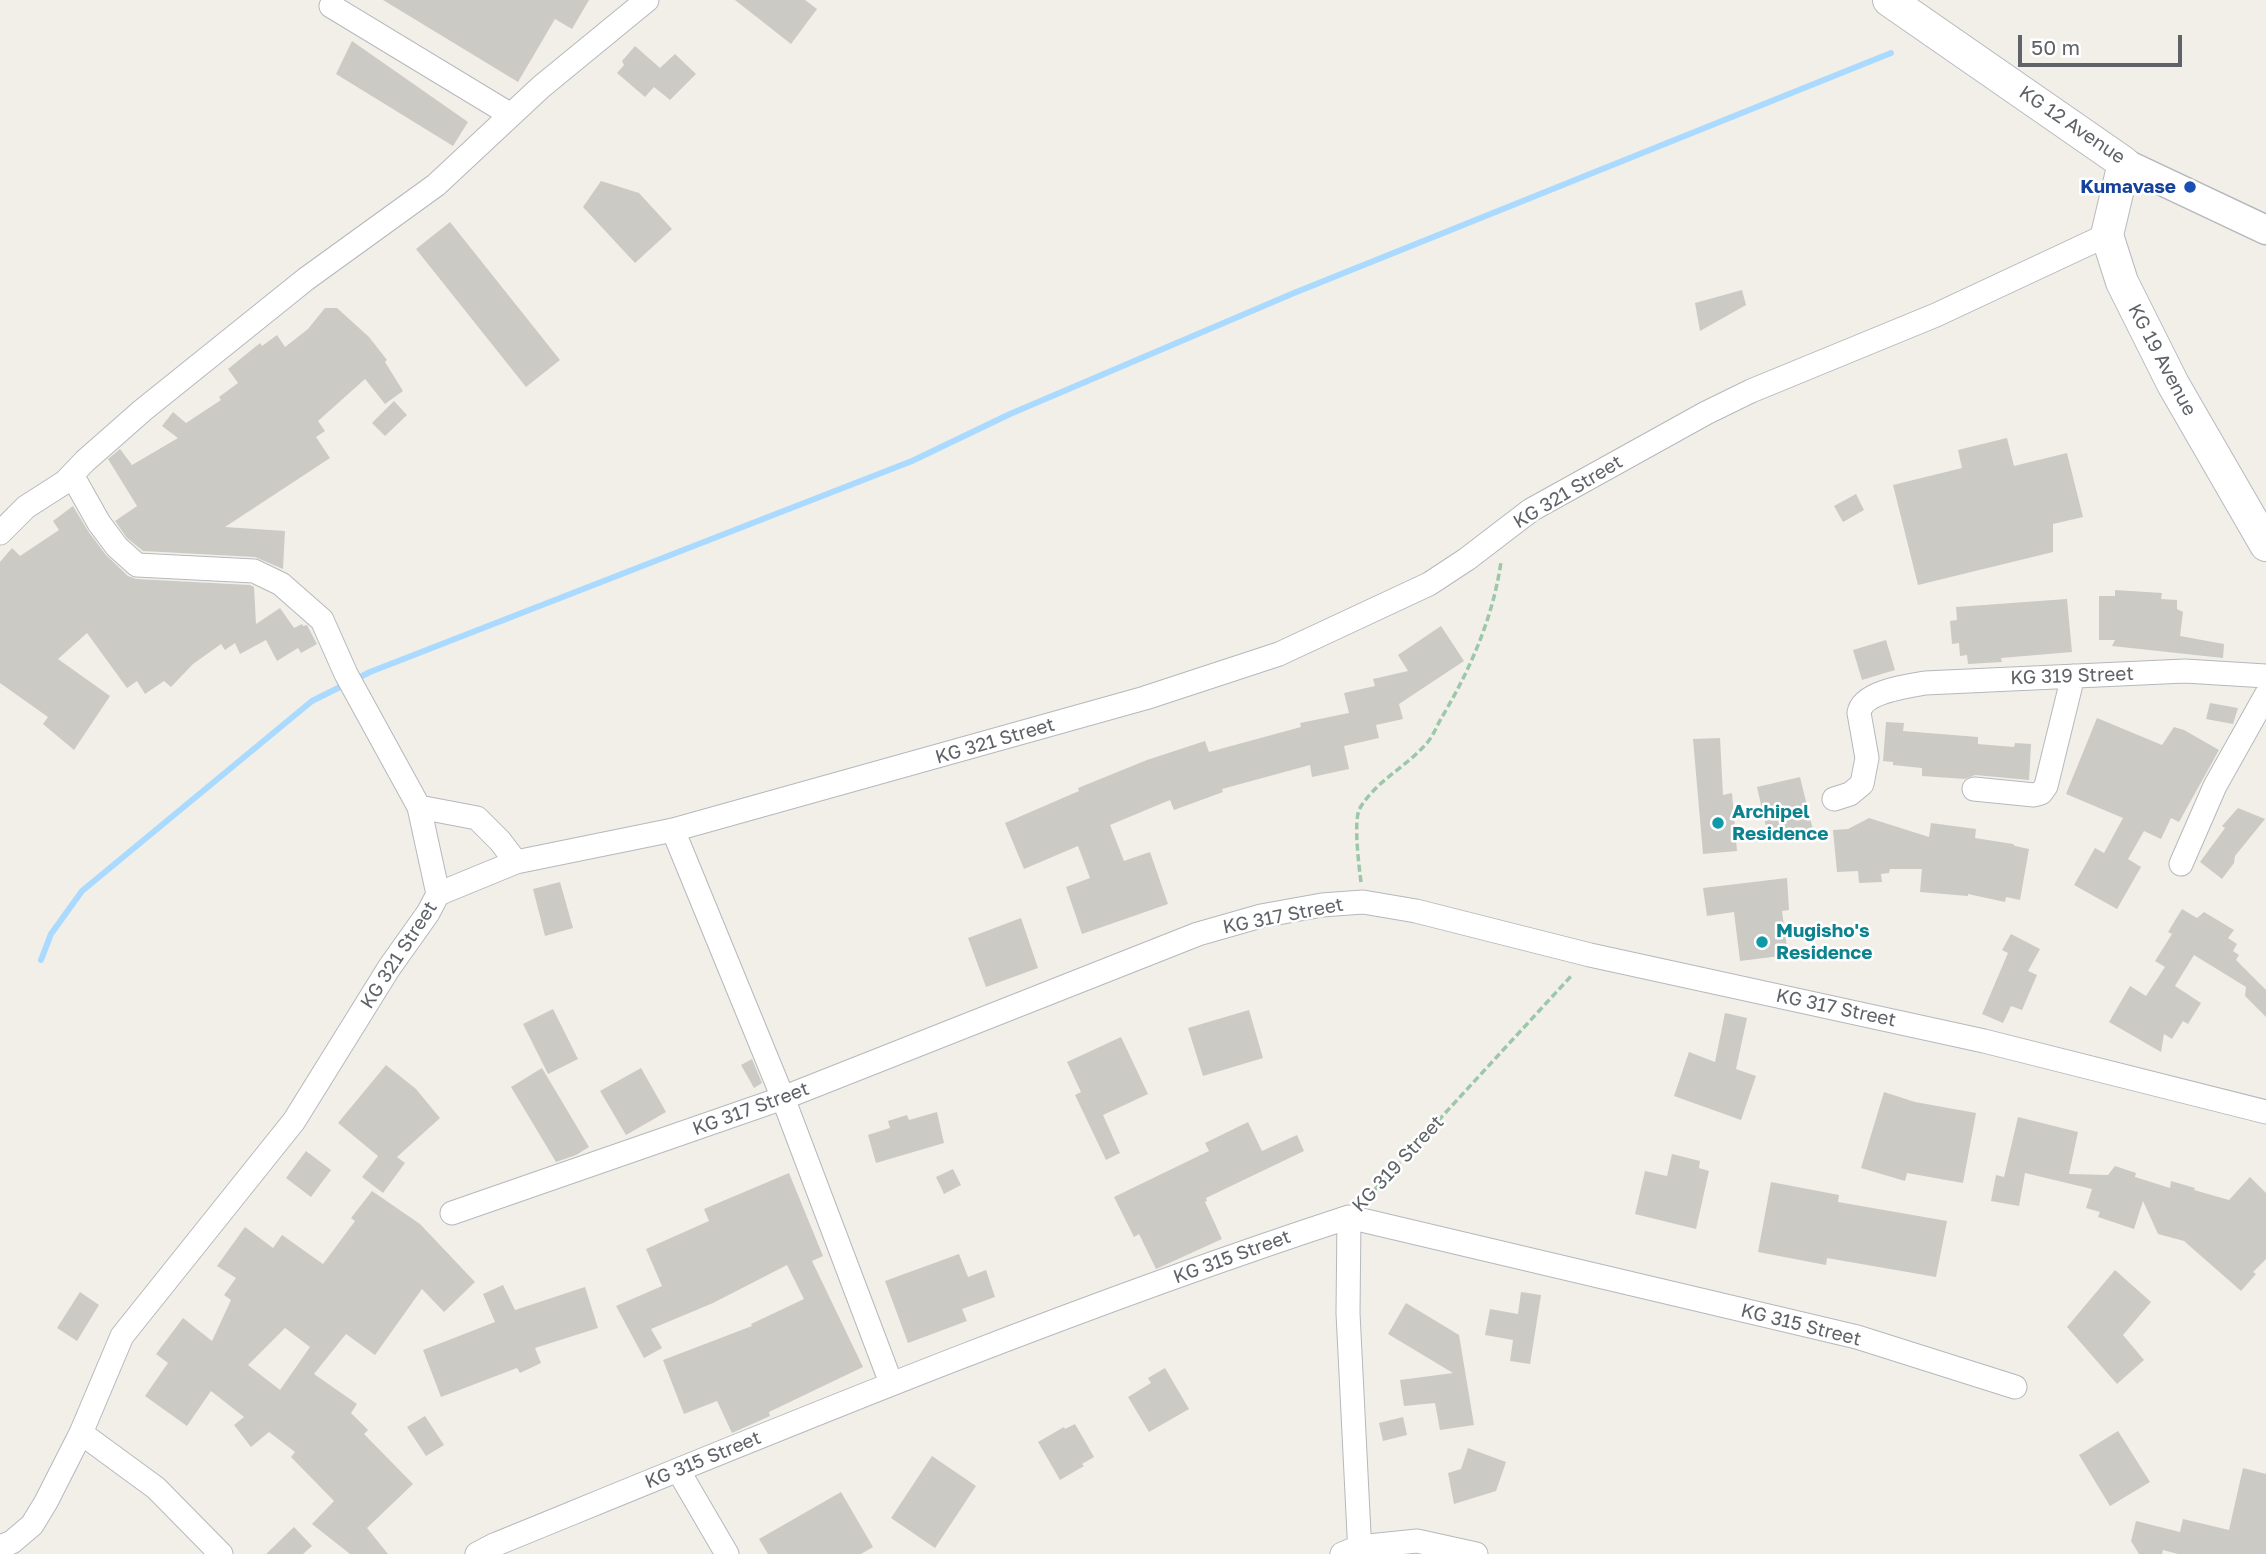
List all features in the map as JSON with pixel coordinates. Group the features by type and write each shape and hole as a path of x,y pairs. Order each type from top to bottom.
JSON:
{"main road":[{"name":"KG 12 Avenue","path":"1889,0 2124,163"},
{"path":"2107,235 2124,163"},
{"name":"KG 19 Avenue","path":"2107,235 2122,282 2145,331 2266,545"}],"street":[{"path":"0,533 26,507 72,475 143,410 295,288 436,185 511,115 647,0"},
{"path":"331,6 511,115"},
{"name":"KG 12 Avenue","path":"2124,163 2266,230"},
{"name":"KG 321 Street","path":"0,1547 12,1542 32,1525 81,1433 122,1336 294,1121 438,894 516,862 673,830 1145,698 1279,654 1429,583 1467,559 1531,510 1706,412 1936,315 2107,235"},
{"path":"72,475 99,523 117,547 137,565 254,571 281,584 322,620 346,674 419,807 438,894"},
{"name":"KG 319 Street","path":"1834,799 1850,794 1863,784 1867,758 1860,707 1879,694 1925,683 2073,676 2185,671 2266,676"},
{"path":"1974,789 2034,795 2041,793 2046,786 2054,758 2073,676"},
{"path":"2181,864 2214,786 2266,695"},
{"path":"419,807 477,818 516,862"},
{"path":"673,830 783,1098 891,1383"},
{"name":"KG 317 Street","path":"453,1213 783,1098 1198,934 1261,916 1322,905 1363,902 1416,911 1590,955 1984,1041 2266,1112"},
{"name":"KG 319 Street","path":"1349,1217 1348,1312 1354,1552"},
{"name":"KG 315 Street","path":"477,1554 891,1383 1259,1247 1349,1217 1857,1337 2015,1387"},
{"path":"81,1433 156,1488 221,1554"},
{"path":"678,1470 727,1554"},
{"path":"1354,1552 1417,1541 1476,1554"}],"path":[{"path":"1363,902 1357,848 1358,810 1384,779 1426,744 1458,691 1481,640 1498,587 1506,528"},
{"name":"KG 319 Street","path":"1349,1217 1590,955"}],"building":[{"path":"383,0 589,0 572,29 555,19 518,82"},
{"path":"735,0 805,0 817,9 791,44"},
{"path":"352,41 468,122 453,146 336,74"},
{"path":"635,46 660,68 675,54 696,74 670,100 654,87 645,97 617,73 624,65 622,61"},
{"path":"601,181 639,193 672,229 635,263 583,207"},
{"path":"450,222 560,360 526,387 416,249"},
{"path":"1742,290 1746,305 1700,331 1695,303"},
{"path":"325,308 337,308 369,337 387,360 385,362 403,391 385,404 365,379 318,421 325,431 316,437 330,458 225,527 285,531 283,569 255,557 143,551 127,538 115,521 137,506 108,459 120,449 132,465 178,438 162,426 173,412 186,423 221,400 219,397 238,383 228,369 260,343 262,346 277,335 285,347 308,329"},
{"path":"394,401 407,415 385,436 372,423"},
{"path":"2007,438 2014,466 2067,453 2083,517 2053,524 2053,552 1918,585 1893,485 1962,468 1958,450"},
{"path":"1856,494 1864,510 1843,522 1834,506"},
{"path":"73,506 106,555 128,576 136,579 250,585 254,587 256,624 280,608 294,628 307,625 317,644 301,653 298,648 277,661 266,640 240,654 235,643 225,650 221,644 193,664 171,687 164,681 145,694 137,681 127,688 87,633 58,659 110,696 74,750 43,724 48,717 0,683 0,562 12,548 20,556 59,530 53,521"},
{"path":"2115,590 2162,593 2161,599 2177,600 2177,609 2183,612 2180,636 2224,644 2223,658 2112,646 2115,640 2099,640 2099,596 2115,596"},
{"path":"2067,599 2072,652 2001,658 2002,662 1968,664 1967,655 1960,656 1959,643 1952,644 1950,621 1957,620 1956,607"},
{"path":"1441,626 1464,661 1399,704 1403,719 1376,725 1379,738 1344,746 1349,769 1312,777 1310,765 1222,789 1223,792 1174,810 1170,800 1110,825 1124,861 1150,852 1168,904 1082,934 1066,887 1090,878 1078,846 1024,869 1005,823 1079,791 1078,788 1147,760 1205,741 1209,752 1301,727 1300,723 1349,713 1344,693 1375,686 1373,679 1408,671 1398,655"},
{"path":"1886,640 1895,670 1862,680 1853,650"},
{"path":"2210,703 2238,708 2233,724 2206,719"},
{"path":"2097,718 2162,745 2174,727 2219,750 2179,822 2171,818 2161,839 2144,831 2128,859 2141,867 2117,909 2074,885 2095,848 2104,853 2123,818 2066,794"},
{"path":"1886,722 1904,723 1903,731 1978,737 1978,744 2014,747 2015,743 2031,744 2029,780 1975,775 1965,779 1922,776 1922,768 1893,765 1893,762 1883,761"},
{"path":"1720,738 1723,795 1732,793 1737,851 1703,854 1693,739"},
{"path":"1800,777 1813,830 1769,840 1757,787"},
{"path":"2238,808 2265,819 2235,856 2234,863 2222,879 2200,862 2225,828 2222,826"},
{"path":"1869,818 1929,837 1931,823 1976,829 1975,838 2029,849 2020,900 2006,897 2005,902 1968,894 1920,892 1922,869 1890,869 1889,873 1881,874 1882,882 1859,883 1858,871 1837,872 1833,830 1848,829"},
{"path":"1787,878 1789,910 1782,911 1788,955 1740,961 1734,912 1707,916 1703,888"},
{"path":"560,882 573,928 545,936 533,889"},
{"path":"2182,909 2197,918 2204,912 2234,930 2228,938 2237,944 2233,951 2239,955 2236,960 2266,990 2266,1017 2245,996 2246,987 2194,955 2175,986 2201,1003 2188,1024 2183,1021 2172,1039 2164,1034 2161,1052 2109,1022 2130,986 2146,996 2165,967 2155,961 2172,934 2168,932"},
{"path":"1021,918 1038,968 986,987 968,938"},
{"path":"2011,934 2040,949 2028,971 2037,975 2022,1010 2011,1006 2003,1023 1982,1014 2008,953 2002,950"},
{"path":"553,1009 578,1059 548,1074 523,1024"},
{"path":"1249,1010 1263,1058 1203,1076 1188,1028"},
{"path":"1725,1013 1747,1018 1736,1069 1756,1076 1741,1120 1674,1096 1689,1052 1715,1062"},
{"path":"1121,1037 1148,1094 1103,1115 1120,1153 1106,1160 1075,1095 1081,1092 1067,1062"},
{"path":"752,1059 762,1083 754,1088 741,1065"},
{"path":"386,1065 416,1089 440,1118 397,1157 405,1163 383,1193 362,1177 378,1156 338,1123"},
{"path":"542,1068 589,1147 556,1162 511,1087"},
{"path":"641,1068 666,1112 626,1135 600,1091"},
{"path":"1884,1092 1915,1102 1976,1113 1963,1183 1907,1173 1905,1181 1861,1168"},
{"path":"937,1112 944,1143 876,1163 868,1135 890,1128 888,1121 907,1115 909,1120"},
{"path":"2018,1117 2078,1132 2069,1174 2108,1175 2115,1166 2136,1173 2135,1177 2170,1188 2171,1181 2229,1200 2250,1177 2266,1193 2266,1259 2253,1272 2256,1274 2241,1291 2184,1241 2158,1234 2143,1201 2134,1229 2098,1217 2100,1212 2086,1208 2092,1189 2025,1173 2019,1206 1991,1201 1996,1175 2004,1177"},
{"path":"1248,1122 1262,1151 1297,1135 1304,1151 1206,1198 1205,1202 1222,1239 1156,1269 1139,1234 1134,1237 1114,1197 1209,1151 1205,1143"},
{"path":"306,1151 331,1170 311,1197 286,1178"},
{"path":"1672,1154 1700,1161 1699,1168 1709,1171 1696,1229 1635,1214 1645,1171 1667,1176"},
{"path":"953,1169 961,1185 944,1194 936,1177"},
{"path":"789,1173 823,1256 812,1261 863,1367 769,1412 770,1416 732,1433 717,1401 684,1414 663,1360 752,1326 751,1324 804,1299 787,1265 713,1303 651,1329 662,1348 644,1358 616,1306 662,1286 646,1249 709,1221 704,1209"},
{"path":"1771,1182 1839,1195 1838,1202 1947,1221 1936,1277 1827,1258 1826,1265 1758,1252"},
{"path":"372,1191 420,1224 475,1282 444,1312 422,1289 375,1355 346,1334 314,1374 357,1404 351,1413 368,1430 364,1434 413,1484 367,1528 388,1554 350,1554 312,1524 334,1501 291,1457 295,1452 269,1432 251,1447 234,1425 244,1417 211,1391 187,1426 145,1396 168,1363 156,1354 183,1318 212,1341 231,1300 224,1295 236,1278 217,1266 245,1227 273,1248 282,1235 323,1264 355,1221 351,1218","holes":["285,1328 310,1347 280,1390 248,1365"]},
{"path":"959,1254 968,1277 986,1270 995,1297 962,1309 967,1321 908,1343 885,1281"},
{"path":"2115,1270 2151,1302 2123,1335 2144,1360 2117,1384 2067,1327"},
{"path":"503,1285 515,1310 585,1287 598,1328 535,1348 541,1363 520,1373 517,1368 441,1397 423,1350 495,1322 483,1294"},
{"path":"80,1292 99,1305 77,1341 57,1328"},
{"path":"1521,1292 1541,1295 1530,1364 1510,1361 1513,1340 1485,1335 1490,1309 1518,1314"},
{"path":"1406,1303 1459,1335 1474,1425 1440,1430 1435,1403 1404,1406 1400,1380 1453,1373 1388,1334"},
{"path":"1165,1368 1189,1409 1149,1432 1128,1397 1151,1383 1148,1378"},
{"path":"425,1416 444,1445 426,1456 407,1427"},
{"path":"1403,1417 1407,1435 1383,1441 1379,1423"},
{"path":"1075,1424 1094,1457 1060,1480 1038,1442 1064,1427 1065,1429"},
{"path":"2118,1431 2150,1482 2110,1506 2079,1455"},
{"path":"1468,1448 1506,1462 1496,1491 1454,1504 1448,1473 1461,1469"},
{"path":"932,1456 976,1486 935,1548 891,1518"},
{"path":"2243,1468 2266,1474 2266,1554 2178,1554 2163,1550 2162,1554 2139,1554 2131,1541 2136,1521 2180,1532 2183,1519 2229,1530"},
{"path":"841,1492 873,1547 861,1554 768,1554 759,1539"},
{"path":"294,1527 312,1546 303,1554 266,1554"}],"waterway":[{"path":"41,960 51,934 82,891 312,701 370,672 912,461 1010,414 1294,293 1891,53"}],"place":[{"name":"Kumavase","path":"2190,187"},
{"name":"Archipel Residence","path":"1718,823"},
{"name":"Mugisho's Residence","path":"1762,942"}]}
